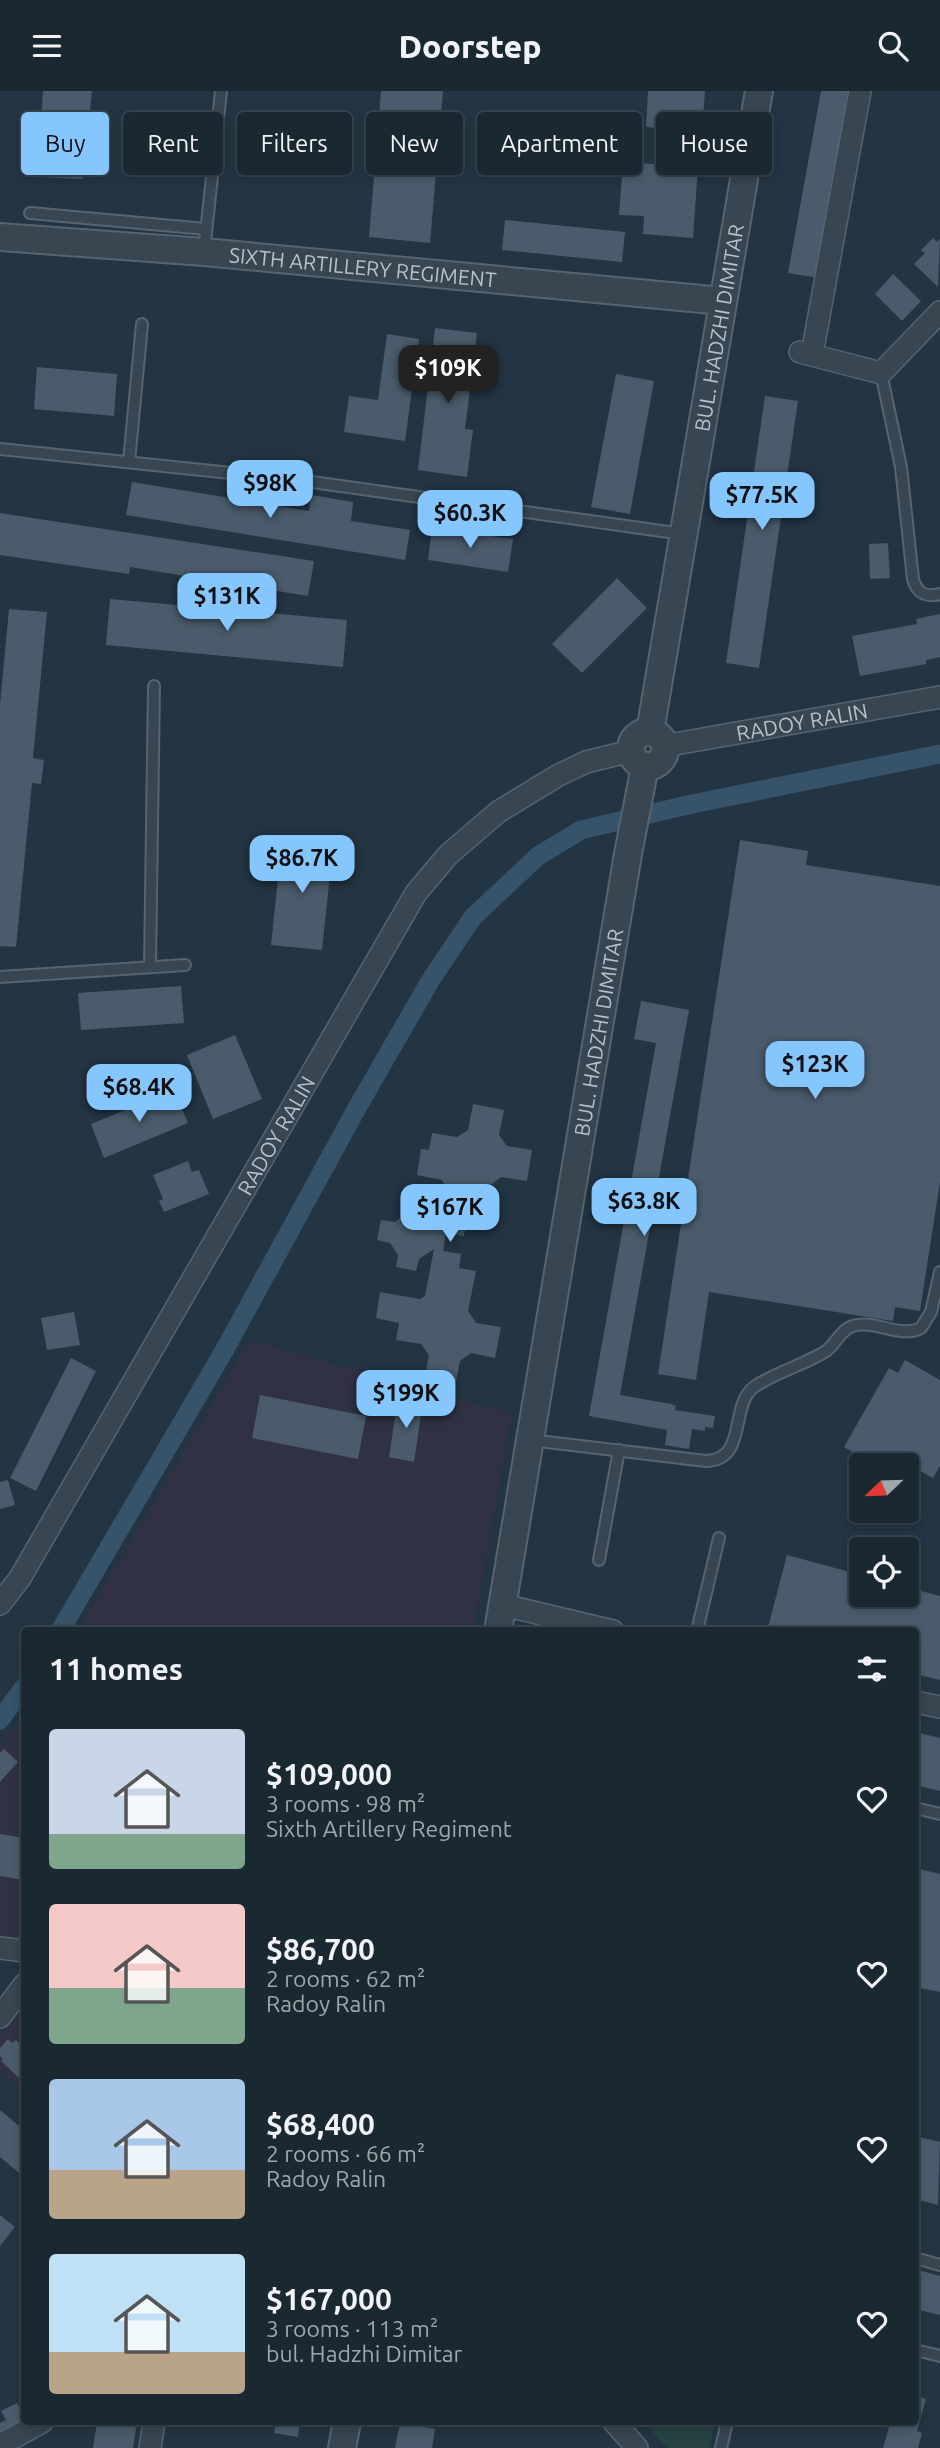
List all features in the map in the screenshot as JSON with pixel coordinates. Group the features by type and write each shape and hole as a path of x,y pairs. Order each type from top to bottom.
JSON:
{"street":[{"name":"BUL. HADZHI DIMITAR","path":"657,739 683,534 759,91"},
{"path":"860,91 806,353 881,373 940,312"},
{"name":"SIXTH ARTILLERY REGIMENT","path":"0,237 205,241 723,301"},
{"name":"RADOY RALIN","path":"657,739 940,697"},
{"path":"639,767 634,739 642,733 657,739"},
{"name":"RADOY RALIN","path":"0,1604 20,1578 416,893 448,855 498,813 557,776 586,762 639,767"},
{"name":"BUL. HADZHI DIMITAR","path":"499,1627 628,854 639,767"},
{"path":"503,1605 596,1627"},
{"path":"919,1703 940,1707"},
{"path":"0,1948 21,1951"},
{"path":"0,2017 21,1989"},
{"path":"0,2445 37,2425"},
{"path":"150,2448 154,2425"},
{"path":"342,2448 346,2425"},
{"path":"617,2425 637,2448"}],"lane":[{"path":"30,213 205,241 221,91"},
{"path":"129,462 142,324"},
{"path":"881,373 901,467 913,579 920,592 930,596 940,594"},
{"path":"0,449 298,480 683,534"},
{"path":"150,967 154,687"},
{"path":"0,977 185,964"},
{"path":"530,1440 706,1461 720,1458 732,1448 745,1395 756,1386 828,1349 850,1327 861,1325 910,1332 922,1328 931,1312 940,1272"},
{"path":"599,1560 619,1450"},
{"path":"698,1627 719,1538"},
{"path":"919,1809 940,1814"},
{"path":"919,2259 940,2265"},
{"path":"919,2351 940,2356"},
{"path":"721,2448 726,2425"}],"shaded area":[{"path":"250,1340 512,1414 474,1627 79,1627"},
{"path":"21,1722 21,1951 0,1948 0,1744"},
{"path":"21,2010 21,2089 0,2070 0,2036"}],"green space":[{"path":"647,2425 714,2425 709,2448 667,2448"}],"building":[{"path":"43,91 92,91 90,112 42,112"},
{"path":"381,91 443,91 441,112 379,112"},
{"path":"648,91 705,91 703,112 656,112 656,128 646,127"},
{"path":"821,91 853,91 819,278 788,273"},
{"path":"642,163 656,164 656,175 697,175 693,238 643,234 644,216 619,215 622,175 642,175"},
{"path":"37,175 83,175 83,179"},
{"path":"374,175 436,175 430,243 369,237"},
{"path":"505,220 625,232 622,262 502,250"},
{"path":"933,238 937,242 940,239 938,287 914,264 925,253 921,250"},
{"path":"893,274 921,301 902,321 875,294"},
{"path":"435,328 477,333 465,429 473,430 467,477 418,470"},
{"path":"387,334 419,339 405,441 344,432 349,396 378,400"},
{"path":"37,367 117,374 114,416 34,409"},
{"path":"616,374 654,381 630,514 591,507"},
{"path":"765,396 798,401 759,668 726,663"},
{"path":"132,482 309,511 311,495 353,502 351,521 410,530 405,560 126,515"},
{"path":"0,513 314,561 308,596 130,567 129,574 0,555"},
{"path":"432,528 513,539 508,572 428,560"},
{"path":"888,543 890,578 870,579 869,544"},
{"path":"617,578 647,608 582,673 552,644"},
{"path":"110,599 347,620 343,667 106,645"},
{"path":"9,609 47,612 33,758 44,760 41,784 32,783 16,947 0,946 0,705"},
{"path":"940,614 940,657 926,660 926,664 860,676 852,636 917,624 916,619"},
{"path":"282,840 333,846 322,950 271,945"},
{"path":"740,840 808,851 806,865 940,886 940,1182 920,1311 895,1307 893,1321 709,1292 696,1380 658,1374"},
{"path":"181,986 184,1023 81,1030 78,993"},
{"path":"641,1001 689,1010 620,1395 671,1404 676,1406 675,1410 715,1416 713,1428 705,1427 705,1431 692,1429 689,1449 665,1445 667,1430 589,1416 656,1043 634,1039"},
{"path":"235,1035 262,1099 213,1119 187,1055"},
{"path":"174,1090 188,1123 104,1158 91,1124"},
{"path":"473,1104 504,1110 499,1135 507,1146 532,1150 527,1181 501,1177 491,1185 483,1226 466,1223 464,1236 446,1233 443,1251 461,1254 459,1268 476,1271 468,1311 476,1323 501,1327 495,1358 471,1353 460,1361 455,1386 424,1381 429,1355 421,1344 396,1340 399,1323 376,1318 380,1292 420,1299 425,1296 434,1249 419,1259 416,1271 396,1267 398,1255 390,1243 377,1240 381,1220 395,1222 406,1213 408,1202 428,1205 426,1218 437,1231 445,1185 442,1180 417,1175 421,1149 429,1150 432,1133 457,1137 468,1130"},
{"path":"188,1161 192,1172 199,1170 209,1194 164,1212 159,1201 163,1199 153,1175"},
{"path":"74,1312 80,1345 47,1350 41,1318"},
{"path":"71,1358 96,1371 36,1491 10,1478"},
{"path":"905,1360 940,1380 940,1466 933,1478 919,1471 919,1453 854,1453 844,1447 889,1368 898,1373"},
{"path":"260,1395 366,1416 358,1459 252,1438"},
{"path":"398,1398 423,1402 414,1462 389,1457"},
{"path":"8,1480 15,1505 0,1509 0,1482"},
{"path":"787,1555 849,1572 849,1607 919,1607 919,1590 940,1596 940,1680 919,1675 919,1627 768,1627"},
{"path":"919,1733 940,1738 940,1791 919,1786"},
{"path":"4,1749 18,1762 0,1782 0,1753"},
{"path":"0,1834 21,1838 21,1880 0,1876"},
{"path":"919,1869 940,1874 940,1992 919,1988"},
{"path":"8,2039 12,2043 16,2040 21,2045 20,2079 1,2061 3,2059 0,2056 0,2048"},
{"path":"0,2110 21,2128 21,2174 0,2157"},
{"path":"919,2137 940,2142 938,2205 919,2200"},
{"path":"0,2215 15,2227 0,2246"},
{"path":"919,2270 940,2276 940,2315 919,2310"},
{"path":"919,2397 926,2399 919,2424"},
{"path":"17,2403 19,2407 21,2406 21,2424 0,2439 0,2423 6,2420 1,2411"},
{"path":"97,2425 137,2425 133,2448 93,2448"},
{"path":"275,2425 300,2425 298,2437 274,2433"},
{"path":"400,2425 435,2429 432,2448 395,2448"},
{"path":"880,2425 919,2425 917,2431 922,2433 918,2448 883,2448 889,2428"}],"waterway":[{"path":"62,1627 224,1351 430,981 473,917 538,856 581,830 692,804 940,754"},
{"path":"0,1720 21,1691"}]}
